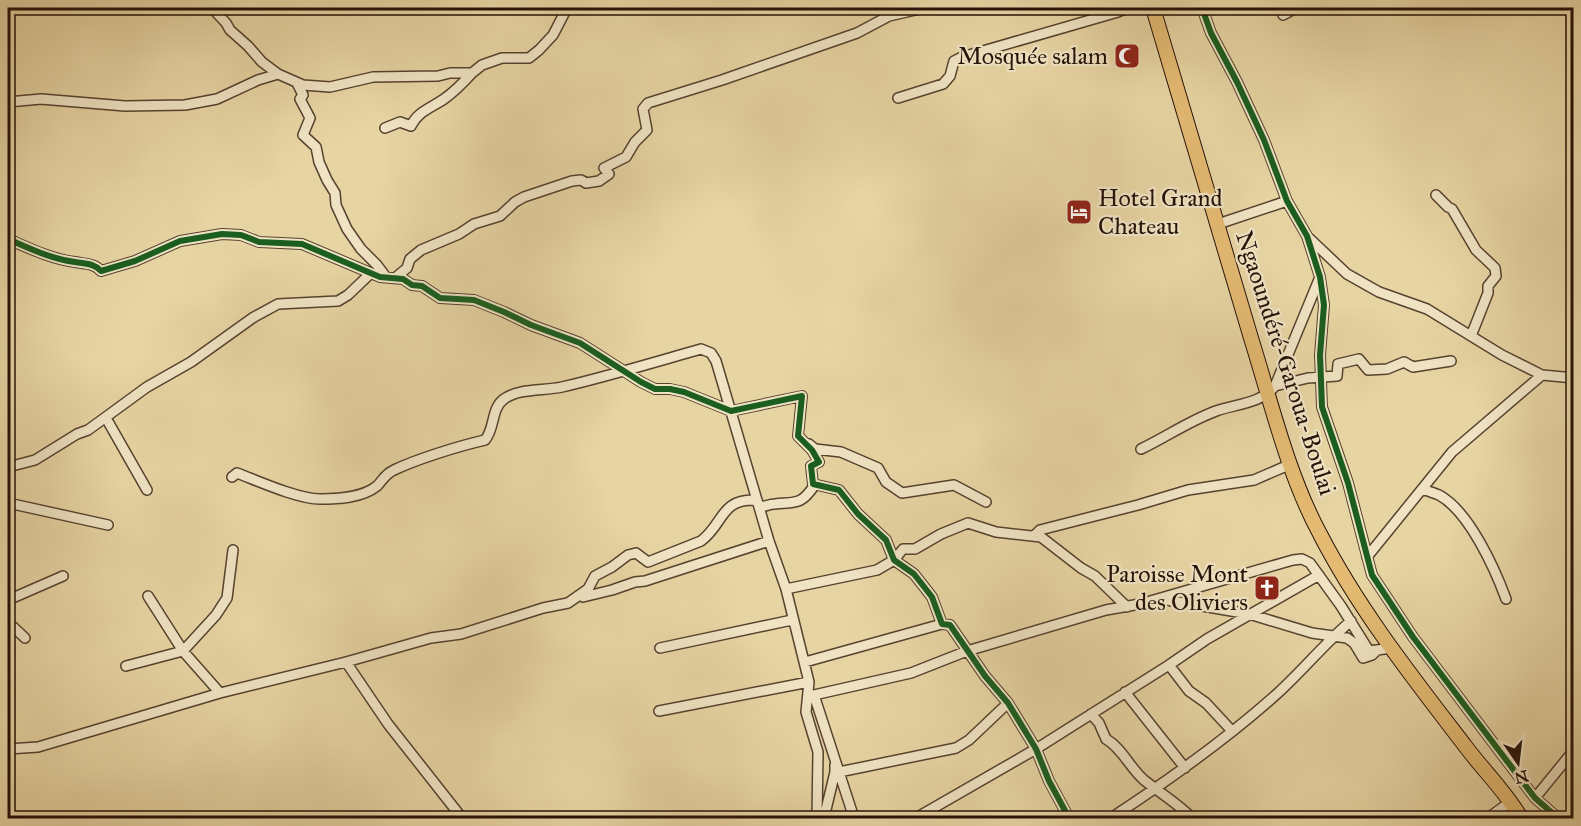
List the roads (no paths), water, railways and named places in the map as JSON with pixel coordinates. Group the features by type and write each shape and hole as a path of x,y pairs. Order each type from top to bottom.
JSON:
{"highway":[{"name":"Ngaoundéré-Garoua-Boulai","path":"1153,8 1271,390 1291,464 1319,534 1342,574 1392,648 1512,804 1521,819"}],"street":[{"path":"212,8 262,62 278,74 297,83 313,87 330,87 373,77 472,73"},
{"path":"385,128 400,122 411,126 415,118 459,87 482,65 502,58 529,58 553,35 567,8"},
{"path":"390,278 407,268 410,259 421,250 459,234 474,224 500,216 515,202 572,181 592,182 607,176 609,174 604,168 626,157 634,142 647,130 643,109 648,103 857,33 889,16 924,8"},
{"path":"898,98 943,84 950,76 954,61 962,57 1127,8"},
{"path":"1202,8 1211,33 1237,82 1263,140 1287,201 1307,236 1320,277 1324,305 1320,355 1322,407 1348,483 1372,575 1401,620 1534,798 1558,819"},
{"path":"1283,15 1296,8"},
{"path":"8,102 41,99 124,106 185,105 217,99 258,80 278,74"},
{"path":"297,83 303,93 300,99 310,118 303,135 316,147 319,162 335,193 336,205 347,229 361,249 390,278"},
{"path":"1436,195 1452,209 1476,250 1495,268 1496,276 1488,286 1488,293 1471,336"},
{"path":"1218,224 1287,201"},
{"path":"8,239 38,252 71,262 91,264 104,271 135,261 180,241 222,234 241,235 259,242 302,244 370,273 403,279 412,285 422,286 440,298 474,300 580,343 655,388 684,392 731,411 802,396 798,436 819,462 811,466 814,486 803,500 797,503 761,507"},
{"path":"1307,236 1354,279 1379,292 1427,309 1502,355 1542,375 1574,378"},
{"path":"8,467 35,460 77,434 88,430 147,387 191,362 254,317 278,304 338,300 348,295 370,273"},
{"path":"1271,390 1320,277"},
{"path":"232,477 237,473 306,497 346,498 378,485 383,477 409,464 485,440 491,431 498,406 503,399 515,394 559,388 701,349 711,353 716,361 761,507 769,541 786,589 809,682 806,712 818,752 817,819"},
{"path":"1141,449 1179,428 1218,411 1238,406 1271,390 1308,378 1337,376 1338,364 1359,359 1368,370 1387,369 1404,362 1413,367 1451,361"},
{"path":"1367,557 1452,452 1542,375"},
{"path":"105,418 147,490"},
{"path":"802,439 815,449 841,452 878,468 886,482 902,494 954,485 986,502"},
{"path":"1034,536 1040,530 1188,490 1254,480 1291,464"},
{"path":"813,484 839,490 858,514 886,540 894,560 914,574 932,597 942,624"},
{"path":"1422,489 1440,496 1458,510 1492,562 1506,599"},
{"path":"578,598 588,589 594,576 612,567 628,555 636,553 648,562 663,557 708,536 729,506 735,502 754,500 761,507"},
{"path":"8,503 108,525"},
{"path":"786,589 877,570 894,560 903,549 915,549 941,534 968,523 996,532 1041,537 1047,540 1081,568 1095,576 1127,607"},
{"path":"8,749 38,747 220,693 431,638 461,634 543,608 645,581 769,541"},
{"path":"126,666 183,651 216,615 227,598 233,550"},
{"path":"854,819 813,695 911,673 967,651 1106,610 1127,607 1302,559 1310,563 1319,575 1369,651 1392,648"},
{"path":"916,819 1036,749 1207,639 1319,575"},
{"path":"8,600 63,576"},
{"path":"148,596 183,651 220,693"},
{"path":"1160,598 1249,614 1312,633 1347,638 1354,643 1363,658 1376,651"},
{"path":"660,648 792,620"},
{"path":"1111,819 1185,768 1233,731 1280,691 1316,657 1334,635 1351,621"},
{"path":"8,622 25,638"},
{"path":"804,662 942,624 950,625 967,651 1008,703 1036,749 1049,781 1069,819"},
{"path":"346,662 388,724 462,819"},
{"path":"1169,665 1189,691 1206,704 1233,731"},
{"path":"659,711 809,682"},
{"path":"1125,692 1185,768"},
{"path":"839,772 956,748 969,740 1008,703"},
{"path":"1091,714 1099,723 1106,739 1115,744 1142,779 1155,787 1192,819"},
{"path":"1534,798 1574,750"},
{"path":"824,819 835,772 834,759"},
{"path":"1488,819 1506,805 1512,804"}],"place":[{"name":"Mosquée salam","path":"1127,56"},
{"name":"Hotel Grand Chateau","path":"1079,212"},
{"name":"Paroisse Mont des Oliviers","path":"1267,588"}]}
